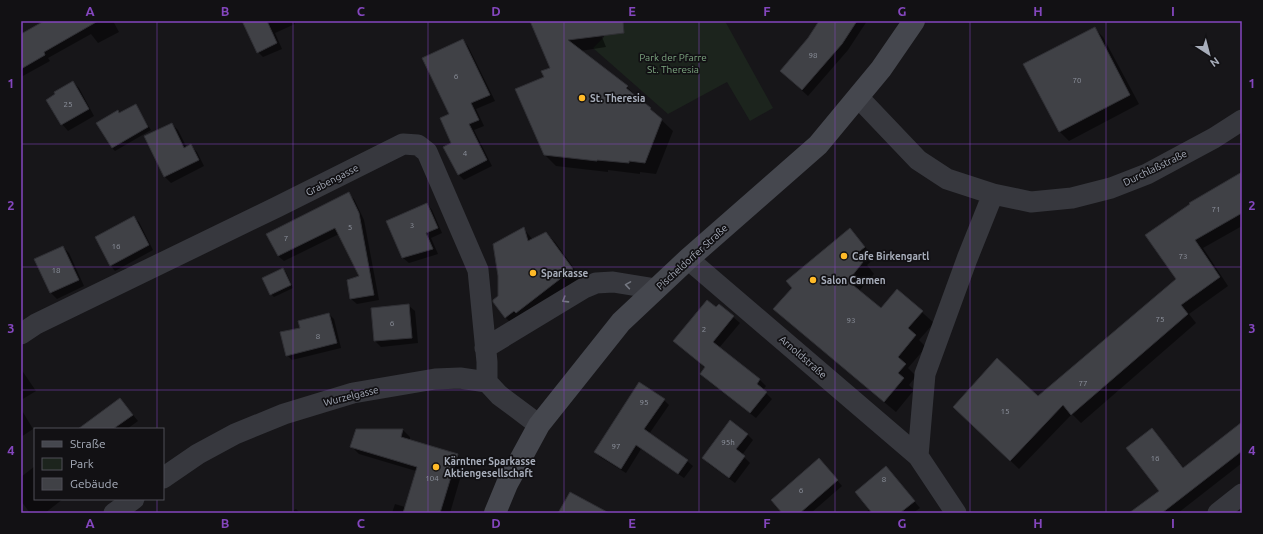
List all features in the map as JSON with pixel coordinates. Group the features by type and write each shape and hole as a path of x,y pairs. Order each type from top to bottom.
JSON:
{"main road":[{"name":"Pischeldorfer Straße","path":"495,513 507,484 539,425 621,322 688,259 818,145 881,69 914,21"}],"street":[{"name":"Durchlaßstraße","path":"858,97 918,160 947,179 992,194 1031,202 1072,198 1111,188 1147,174 1214,138 1242,120"},
{"name":"Grabengasse","path":"21,334 36,324 403,144 418,145 427,152 478,270 486,348 487,382"},
{"path":"918,456 925,374 966,259 992,194"},
{"name":"Arnoldstraße","path":"688,259 918,456 956,513"},
{"path":"486,348 584,288 596,283 613,282 656,289"},
{"name":"Wurzelgasse","path":"164,477 198,454 235,434 284,414 353,393 435,379 460,378 487,382"},
{"path":"487,382 500,395 539,425"},
{"path":"1218,513 1242,494"},
{"path":"114,513 133,500"}],"green space":[{"name":"Park der Pfarre St. Theresia","path":"725,21 773,108 750,121 727,82 668,114 593,48 604,37 601,22"}],"building":[{"path":"44,21 98,21 44,52 45,55 21,69 21,34"},
{"path":"242,21 267,21 277,43 257,53"},
{"name":"St. Theresia","path":"530,21 623,21 624,33 568,40 628,86 626,88 662,119 645,163 629,161 629,163 597,161 544,155 515,89 544,77 541,71 550,68"},
{"path":"819,21 857,21 842,44 802,90 780,71 808,38"},
{"path":"1095,27 1130,95 1059,132 1023,64"},
{"path":"463,39 490,95 471,103 479,120 469,124 487,160 458,175 443,147 451,143 440,118 449,114 422,58"},
{"path":"73,81 89,109 61,125 46,100 55,94 54,92"},
{"path":"136,104 148,127 112,148 96,123 118,110 119,113"},
{"path":"172,123 184,148 191,144 199,160 164,177 144,136"},
{"path":"1242,172 1242,213 1195,240 1220,277 1181,305 1188,314 1071,415 1063,405 1010,461 953,407 997,358 1038,396 1176,279 1145,235 1190,204 1189,203"},
{"path":"349,192 359,213 374,295 350,299 347,280 359,276 335,228 278,256 266,234"},
{"path":"427,203 438,228 426,233 433,249 402,258 386,221"},
{"path":"134,216 149,245 110,266 95,237"},
{"name":"Sparkasse","path":"524,227 528,241 546,232 573,269 516,313 514,311 505,318 493,302 493,300 498,296 498,276 493,244"},
{"path":"850,228 865,247 856,254 863,262 848,281 881,308 897,289 923,311 908,328 916,335 898,357 906,364 898,373 904,378 884,402 773,309 792,288 786,281"},
{"path":"63,246 79,280 50,293 34,259"},
{"path":"283,268 291,285 270,295 262,278"},
{"path":"707,300 716,307 719,304 734,316 713,342 760,379 757,384 767,392 750,413 700,374 705,367 673,341"},
{"path":"409,304 412,338 374,341 371,308"},
{"path":"329,313 337,343 286,356 280,332 300,328 298,321"},
{"path":"639,382 665,399 644,429 688,460 678,474 636,445 621,469 594,452"},
{"path":"120,398 133,415 114,428 79,428"},
{"path":"730,420 748,434 736,449 745,456 729,478 702,458"},
{"path":"1242,422 1242,451 1162,513 1129,513 1159,491 1126,448 1152,428 1183,468"},
{"path":"356,429 403,429 401,437 458,454 440,513 403,513 417,467 350,447"},
{"path":"819,458 838,480 800,513 782,513 771,500"},
{"path":"886,466 915,501 900,513 872,513 855,492"},
{"path":"570,492 609,513 558,513"}],"place":[{"name":"St. Theresia","path":"582,98"},
{"name":"Cafe Birkengartl","path":"844,256"},
{"name":"Sparkasse","path":"533,273"},
{"name":"Salon Carmen","path":"813,280"},
{"name":"Kärntner Sparkasse Aktiengesellschaft","path":"436,467"}]}
